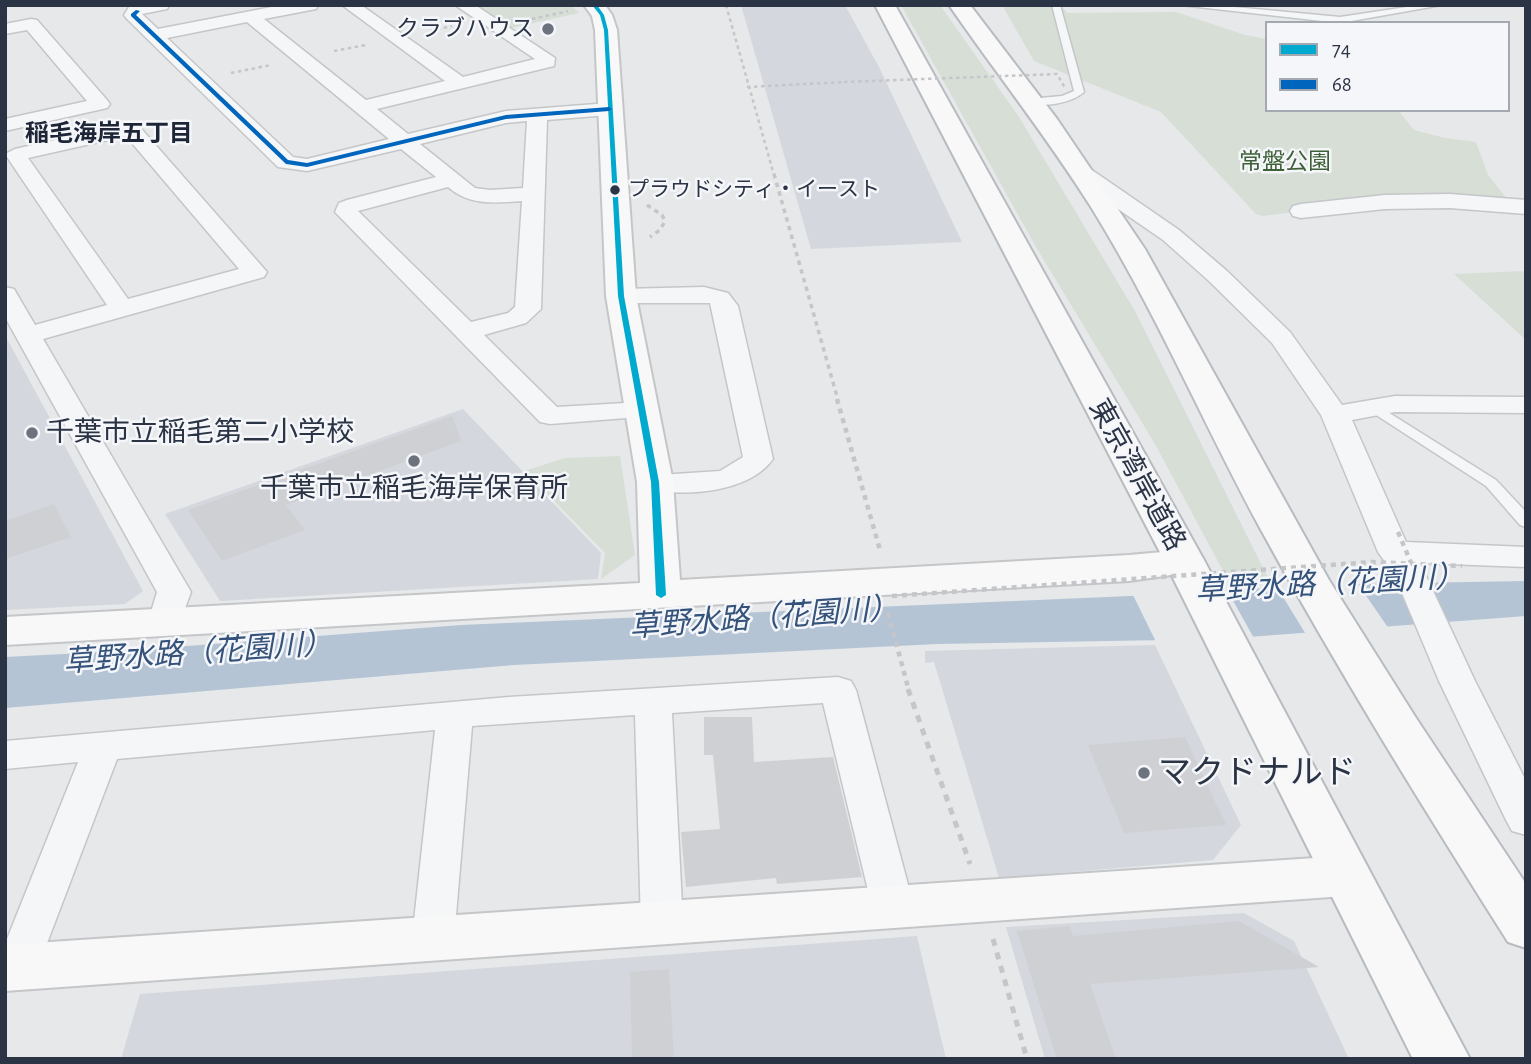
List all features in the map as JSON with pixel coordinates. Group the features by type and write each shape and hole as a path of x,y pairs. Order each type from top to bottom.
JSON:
{"main road":[{"name":"東京湾岸道路","path":"885,5 1203,598 1442,1059"},
{"path":"959,5 1032,101 1081,173 1179,334 1236,449 1383,705 1526,927"},
{"path":"581,8 601,15 606,30 621,296 655,482 661,594"},
{"path":"5,631 1129,568 1203,598"},
{"path":"12,967 1345,876"}],"street":[{"path":"161,5 135,11 133,15 286,162 307,165 506,117 609,109"},
{"path":"154,35 310,5"},
{"path":"350,5 461,84"},
{"path":"362,107 547,62 546,58 463,5"},
{"path":"966,5 983,36"},
{"path":"251,17 451,180 476,196 532,194"},
{"path":"5,29 31,24 100,104 5,125"},
{"path":"468,331 517,318 528,309 537,115"},
{"path":"28,335 122,309 255,272 131,129 10,148 122,309"},
{"path":"1081,173 1171,235 1218,276 1281,338 1335,415 1403,555 1457,681 1526,820"},
{"path":"451,180 355,205 347,208 346,212 468,331 550,416 642,410"},
{"path":"1301,211 1385,202 1450,201 1518,206 1526,222"},
{"path":"5,294 174,592 165,622"},
{"path":"621,296 704,294 719,298 724,306 758,459 749,470 731,479 655,482"},
{"path":"1335,415 1395,404 1526,405"},
{"path":"1403,555 1526,557"},
{"path":"5,755 455,715 838,690 892,908"},
{"path":"653,701 663,924"},
{"path":"433,939 455,715"},
{"path":"12,967 103,747"}],"lane":[{"path":"1032,101 1061,100 1073,97 1079,92 1056,5"},
{"path":"1184,5 1339,20 1438,5"},
{"path":"1375,408 1491,483 1526,522"}],"path":[{"path":"726,5 747,87 883,559"},
{"path":"200,80 397,38 581,8"},
{"path":"747,87 1057,74 1065,88"},
{"path":"644,204 657,210 665,221 660,230 647,238"},
{"path":"892,596 1372,562 1403,555 1462,566"},
{"path":"885,602 900,666"}],"shaded area":[{"path":"741,5 845,5 880,69 962,242 811,249"},
{"name":"千葉市立稲毛第二小学校","path":"5,335 143,591 125,604 5,610"},
{"name":"千葉市立稲毛海岸保育所","path":"463,409 601,553 598,579 220,601 165,514"},
{"path":"1155,645 1241,825 1213,860 999,878 934,662 925,663 925,651"},
{"path":"1244,913 1294,941 1349,1059 1045,1059 1006,927"},
{"path":"917,936 946,1059 121,1059 140,994"}],"green space":[{"path":"475,5 571,5 579,13 511,28"},
{"path":"901,5 940,5 1019,117 1136,313 1269,580 1228,580 1155,444 1036,247"},
{"name":"常盤公園","path":"1002,5 1061,5 1067,13 1176,12 1245,35 1265,39 1265,112 1400,112 1414,130 1476,142 1488,175 1511,204 1429,195 1263,216 1256,214 1161,112 1034,61"},
{"path":"1526,271 1526,340 1454,274"},
{"path":"620,456 635,555 601,579 605,553 525,471 565,458"}],"water":[{"name":"草野水路（花園川）","path":"1526,581 1526,616 1222,639 937,644 514,665 5,708 5,657 122,651 461,625 1222,592 1298,585"}],"pier":[{"path":"1356,581 1389,629 1307,636 1275,584"},
{"path":"1226,588 1255,640 1157,644 1132,593"}],"building":[{"path":"452,416 461,441 286,505 305,530 222,561 188,510"},
{"path":"54,504 71,537 5,559 5,521"},
{"path":"704,717 752,717 754,762 833,757 862,877 777,884 776,878 686,887 681,832 720,829 713,755 704,755"},
{"path":"1185,737 1226,825 1124,833 1088,745"},
{"path":"1239,921 1319,967 1090,984 1116,1059 1057,1059 1017,931 1070,926 1073,936"},
{"path":"669,969 674,1059 632,1059 630,972"}],"transit line":[{"name":"74","path":"594,5 602,15 606,30 621,296 655,482 661,595"},
{"name":"68","path":"138,11 133,15 286,162 307,165 506,117 609,109"}],"place":[{"name":"クラブハウス","path":"548,29"},
{"name":"プラウドシティ・イースト","path":"615,190"},
{"name":"千葉市立稲毛第二小学校","path":"32,433"},
{"name":"千葉市立稲毛海岸保育所","path":"414,461"},
{"name":"マクドナルド","path":"1144,773"}],"district":[{"name":"稲毛海岸五丁目","path":"109,134"}]}
